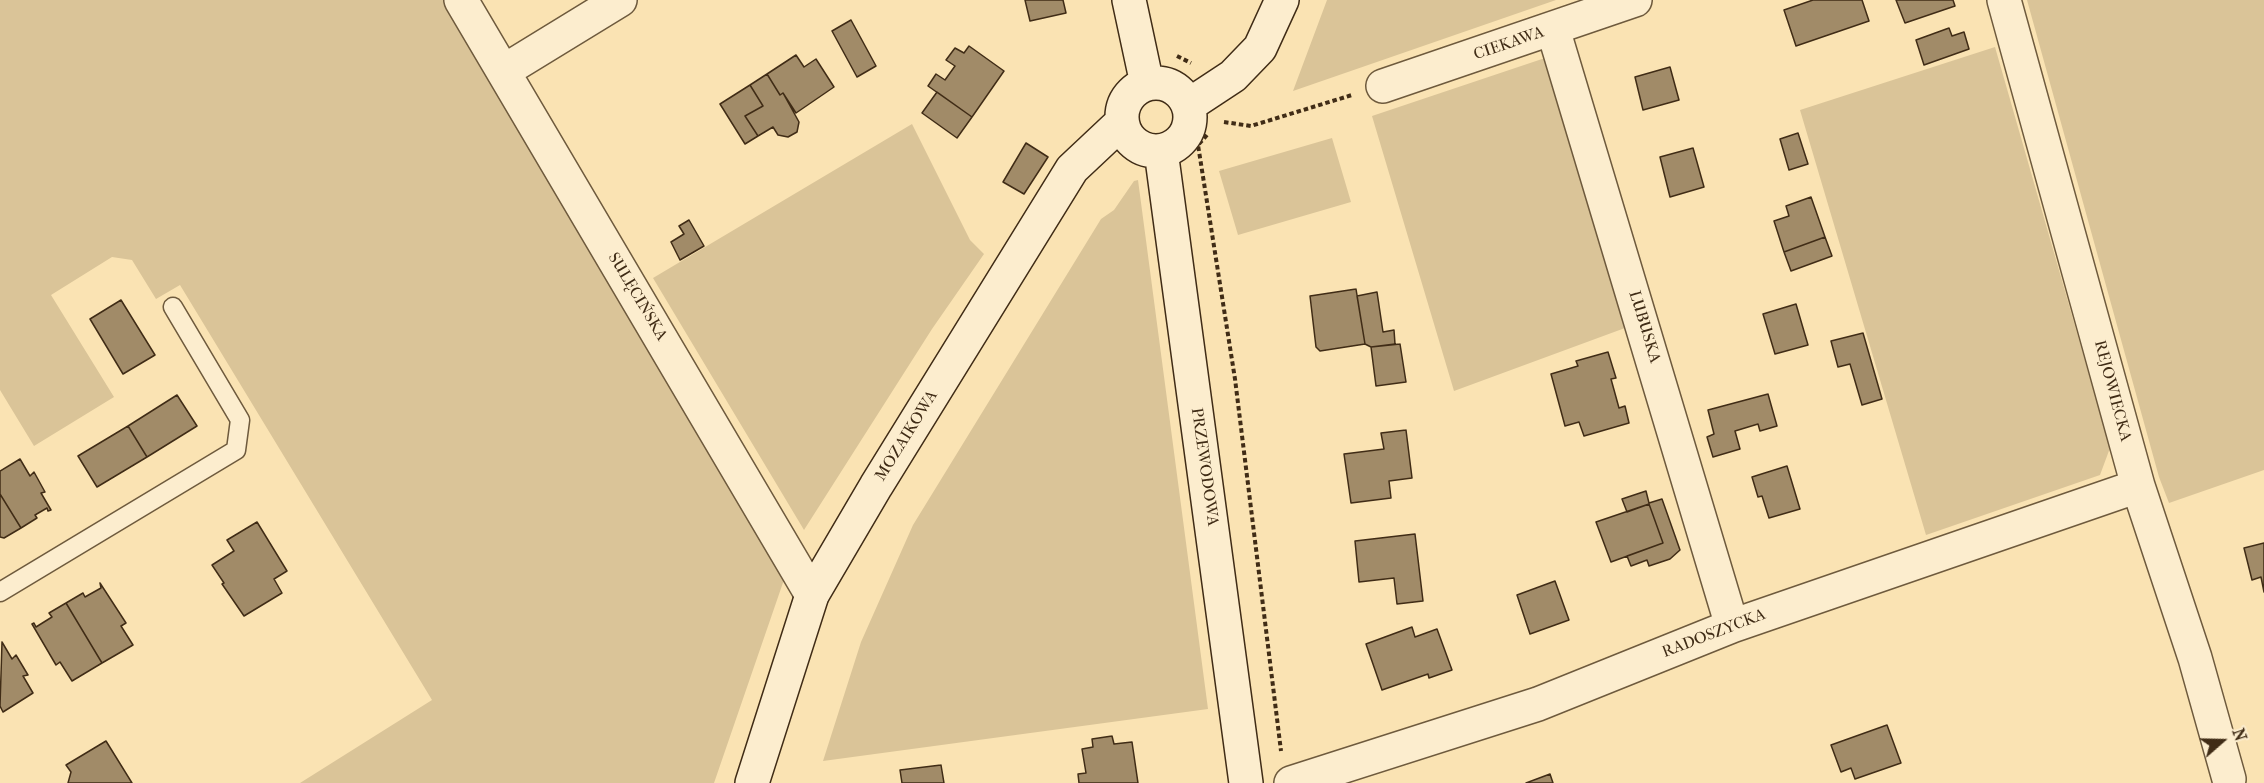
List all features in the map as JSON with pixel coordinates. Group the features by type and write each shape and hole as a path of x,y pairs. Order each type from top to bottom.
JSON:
{"street":[{"name":"SULĘCIŃSKA","path":"461,0 812,595"},
{"path":"504,71 620,0"},
{"path":"1129,0 1147,84"},
{"path":"1189,105 1233,76 1260,48 1282,0"},
{"name":"CIEKAWA","path":"1383,86 1635,0"},
{"name":"REJOWIECKA","path":"2004,0 2138,486 2195,658 2229,779"},
{"name":"LUBUSKA","path":"1553,29 1732,626"},
{"path":"1160,82 1172,86 1183,94 1189,105 1191,120 1187,134 1176,146 1161,151 1147,150 1135,145 1126,134 1122,122 1122,110 1136,89 1160,82"},
{"name":"MOZAIKOWA","path":"752,783 812,595 882,476 1072,169 1122,122"},
{"name":"PRZEWODOWA","path":"1161,151 1246,783"},
{"name":"RADOSZYCKA","path":"1287,771 1538,704 1732,626 2138,486"}],"lane":[{"path":"0,592 236,450 240,420 172,307"}],"path":[{"path":"1173,52 1179,58 1193,64 1201,62"},
{"path":"1220,121 1251,126 1383,86"},
{"path":"1198,145 1235,379 1287,771"}],"shaded area":[{"path":"0,0 447,0 787,571 714,783 300,783 432,700 180,285 156,299 132,260 112,257 51,295 114,397 34,446 0,390"},
{"path":"1327,0 1556,0 1293,91"},
{"path":"2027,0 2264,0 2264,470 2169,503 2159,477"},
{"path":"1995,47 2110,448 2100,475 1926,535 1800,110"},
{"path":"1548,57 1625,328 1454,391 1372,116"},
{"path":"912,124 970,240 984,254 932,329 804,530 653,278"},
{"path":"1332,138 1351,202 1238,235 1219,171"},
{"path":"1138,180 1208,709 823,761 861,642 913,525 1101,219 1114,210 1134,181"}],"building":[{"path":"1025,0 1063,0 1066,13 1030,21"},
{"path":"1813,0 1862,0 1869,21 1796,46 1784,10"},
{"path":"1896,0 1953,0 1955,6 1905,23"},
{"path":"851,20 876,66 857,77 832,31"},
{"path":"1949,28 1952,36 1964,32 1969,49 1924,65 1916,40"},
{"path":"969,46 1004,71 972,117 928,86 936,74 945,80 955,66 946,60 955,48 964,53"},
{"path":"796,55 804,67 816,59 834,87 796,113 783,93 780,95 767,74"},
{"path":"1670,67 1679,100 1643,110 1635,77"},
{"path":"767,74 780,95 783,93 799,122 797,132 788,137 778,135 773,127 758,136 745,116 763,106 750,85"},
{"path":"750,85 763,106 745,116 758,136 745,144 720,104"},
{"path":"937,92 972,117 957,138 922,113"},
{"path":"1798,133 1808,164 1789,170 1780,139"},
{"path":"1026,143 1048,157 1024,194 1003,182"},
{"path":"1693,148 1704,187 1670,197 1660,157"},
{"path":"1811,197 1825,237 1784,252 1774,221 1789,216 1786,206"},
{"path":"689,220 704,246 680,260 671,242 684,234 679,226"},
{"path":"1825,237 1832,256 1791,271 1784,252"},
{"path":"1356,289 1365,344 1320,351 1316,347 1310,296"},
{"path":"1377,292 1383,332 1394,330 1395,344 1371,347 1365,344 1357,296"},
{"path":"121,300 155,355 123,374 90,319"},
{"path":"1796,304 1808,345 1775,354 1763,314"},
{"path":"1863,333 1882,399 1862,405 1850,364 1838,367 1831,341"},
{"path":"1400,344 1406,382 1376,386 1371,347"},
{"path":"1608,352 1616,378 1611,379 1619,408 1625,406 1629,423 1584,436 1579,422 1565,426 1551,374 1578,366 1576,361"},
{"path":"1768,394 1777,426 1760,431 1758,424 1735,431 1740,449 1713,457 1707,437 1714,434 1708,410"},
{"path":"177,395 197,426 147,457 128,426"},
{"path":"128,426 147,457 97,487 78,456"},
{"path":"1406,430 1412,478 1389,481 1391,498 1351,503 1344,454 1384,449 1381,433"},
{"path":"20,459 30,476 34,472 45,492 41,493 51,510 48,511 47,508 35,515 37,518 21,528 0,494 0,471"},
{"path":"1787,466 1800,509 1769,518 1762,496 1758,497 1752,477"},
{"path":"1646,491 1649,503 1662,499 1680,550 1670,559 1649,566 1647,560 1631,566 1627,556 1663,543 1649,504 1627,512 1622,499"},
{"path":"0,494 21,528 4,538 0,537"},
{"path":"1649,504 1663,543 1611,562 1596,522"},
{"path":"257,522 287,571 274,579 282,593 244,616 212,565 234,551 227,540"},
{"path":"1415,534 1423,601 1397,604 1394,578 1359,582 1355,541"},
{"path":"2264,543 2264,592 2261,577 2252,580 2244,548"},
{"path":"1555,581 1569,620 1530,634 1517,595"},
{"path":"100,583 126,623 121,626 133,645 102,663 66,603 83,593 85,597 101,588"},
{"path":"66,603 102,663 72,681 60,662 56,665 32,624 34,623 36,627 52,617 49,613"},
{"path":"1412,627 1415,637 1437,629 1452,670 1429,678 1428,674 1382,690 1366,644"},
{"path":"2,642 12,659 16,655 28,675 23,676 33,693 3,712 0,706"},
{"path":"1887,725 1901,763 1855,779 1851,768 1841,772 1831,745"},
{"path":"1112,736 1114,744 1132,742 1138,783 1079,783 1078,774 1086,773 1082,749 1093,747 1092,739"},
{"path":"106,741 132,783 68,783 71,772 66,765"},
{"path":"941,765 944,783 902,783 900,770"},
{"path":"1550,774 1553,783 1526,783"}]}
